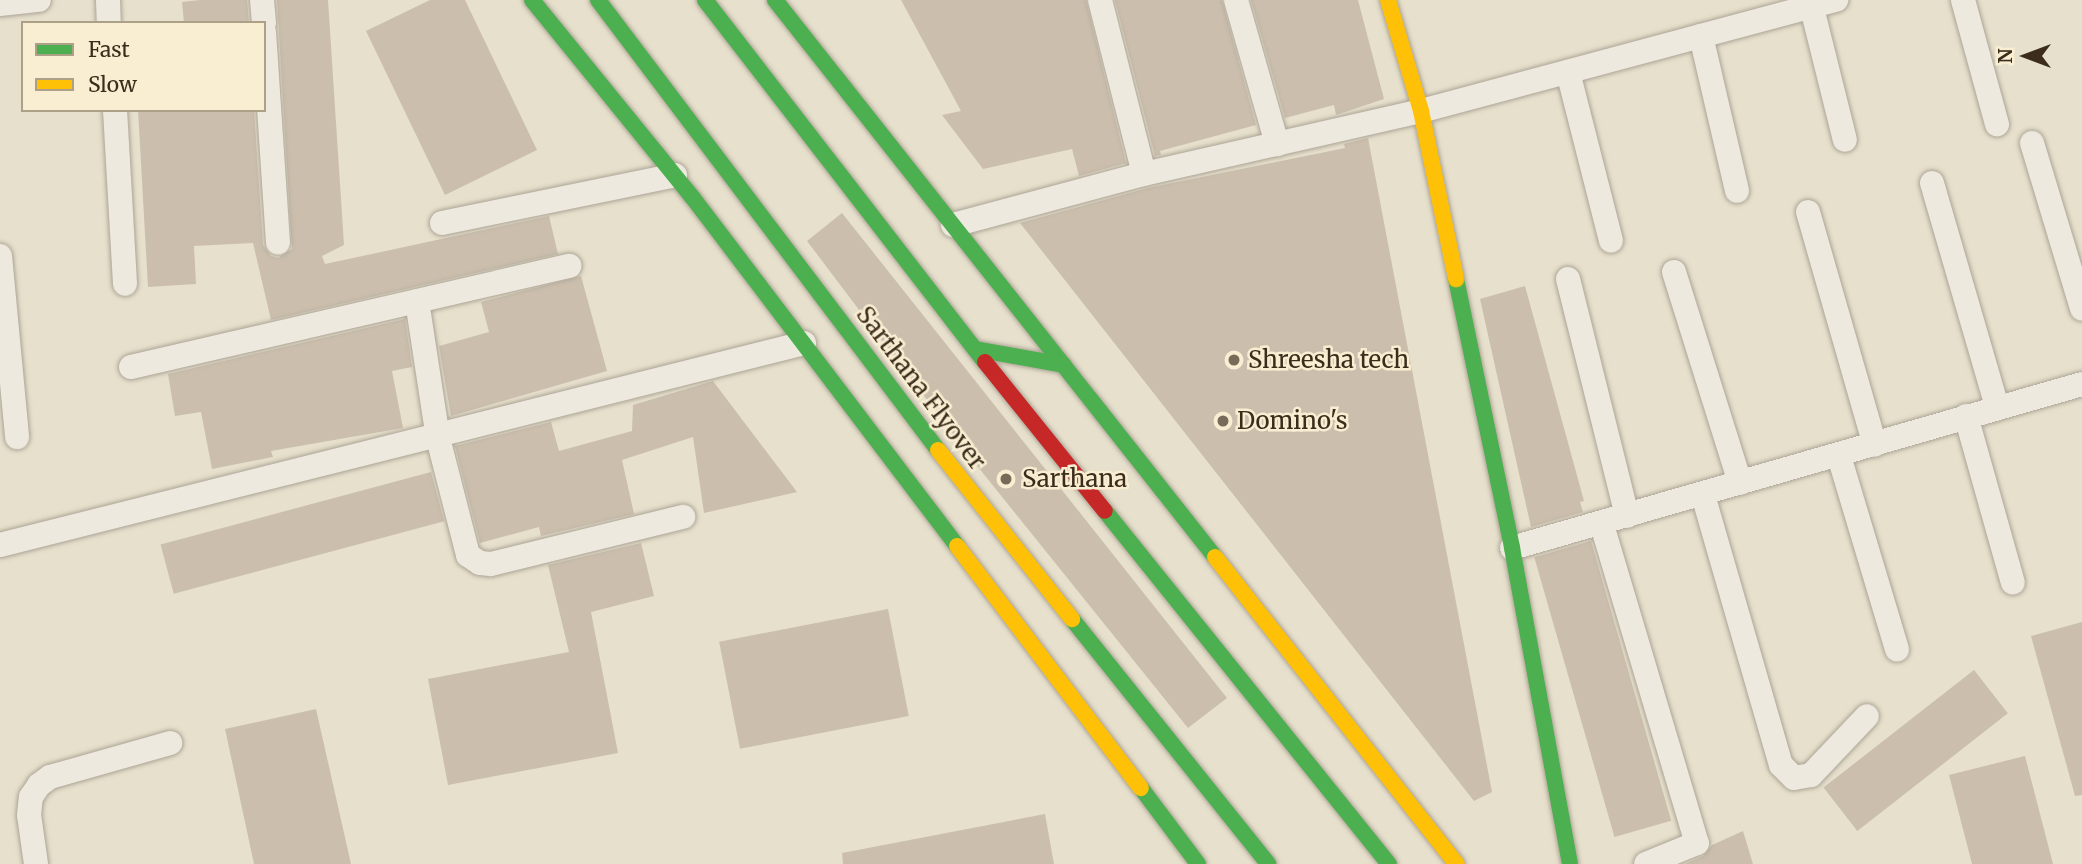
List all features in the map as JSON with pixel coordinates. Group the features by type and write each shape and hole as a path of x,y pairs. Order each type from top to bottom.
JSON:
{"street":[{"path":"0,4 40,0"},
{"path":"108,0 109,21"},
{"path":"262,0 264,21"},
{"path":"532,0 675,175 1198,864"},
{"name":"Sarthana Flyover","path":"598,0 957,475 1268,864"},
{"path":"705,0 1014,399 1389,864"},
{"path":"775,0 1457,864"},
{"path":"1100,0 1144,174"},
{"path":"1236,0 1277,144"},
{"path":"1388,0 1421,111 1512,548 1570,864"},
{"path":"953,225 1144,174 1421,111 1701,36 1811,3 1836,0"},
{"path":"1963,0 1997,124"},
{"path":"1811,3 1845,140"},
{"path":"1701,36 1737,191"},
{"path":"266,62 278,243"},
{"path":"1568,72 1611,241"},
{"path":"115,112 125,284"},
{"path":"2032,143 2082,309"},
{"path":"442,223 675,175"},
{"path":"1932,183 1997,407"},
{"path":"1808,212 1875,445"},
{"path":"0,256 2,305 17,437"},
{"path":"131,367 570,266"},
{"path":"1674,272 1740,483"},
{"path":"1568,279 1627,516"},
{"path":"417,301 438,438 468,555 480,563 683,517"},
{"path":"0,545 438,438 804,343"},
{"path":"975,349 1064,365"},
{"path":"1512,548 1602,525 2082,384"},
{"path":"1966,416 2013,583"},
{"path":"1839,456 1897,649"},
{"path":"1703,495 1781,765 1794,778 1811,775 1867,716"},
{"path":"1602,525 1697,843 1646,864"},
{"path":"36,864 29,815 31,797 39,785 50,777 170,743"}],"building":[{"path":"247,0 249,21 184,21 182,2"},
{"path":"277,0 328,0 344,245 322,256 325,264 549,216 558,254 271,320 253,243 194,246 196,284 148,287 138,112 254,112 263,245 271,256 278,258 292,249"},
{"path":"430,0 465,0 537,150 445,195 366,31"},
{"path":"901,0 1086,0 1126,163 1079,176 1072,149 983,169 942,115 961,111"},
{"path":"1115,0 1222,0 1256,125 1160,151 1161,155 1155,156"},
{"path":"1251,0 1358,0 1384,99 1336,115 1334,105 1285,118"},
{"path":"1368,138 1492,792 1474,801 1020,223 1148,188 1345,148 1344,144"},
{"path":"842,213 1227,698 1188,728 974,462 807,241"},
{"path":"581,276 607,371 451,416 439,346 489,332 481,302"},
{"path":"1525,286 1584,501 1580,502 1583,512 1531,527 1480,299"},
{"path":"405,319 412,367 392,371 403,428 271,451 273,457 212,469 201,412 175,416 168,374"},
{"path":"713,381 797,492 704,513 693,437 622,460 634,514 541,536 539,527 480,543 455,446 551,422 559,451 632,431 633,405"},
{"path":"431,472 444,521 174,594 161,544"},
{"path":"1591,541 1671,821 1614,837 1534,557"},
{"path":"641,543 654,596 591,612 618,753 448,785 428,679 569,652 548,565"},
{"path":"888,609 909,716 740,749 719,642"},
{"path":"2082,622 2082,795 2075,796 2031,636"},
{"path":"1974,670 2008,713 1857,831 1823,788"},
{"path":"316,709 351,864 254,864 225,729"},
{"path":"2025,756 2053,864 1972,864 1949,775"},
{"path":"1045,814 1054,864 843,864 842,853"},
{"path":"1743,831 1753,864 1685,864 1703,856 1712,845"}],"traffic: fast":[{"path":"532,0 693,198 957,546"},
{"path":"598,0 938,450"},
{"path":"705,0 985,362"},
{"path":"775,0 1215,557"},
{"path":"1456,279 1512,548 1570,864"},
{"path":"975,349 1064,365"},
{"path":"1105,511 1389,864"},
{"path":"1072,619 1268,864"},
{"path":"1141,788 1198,864"}],"traffic: slow":[{"path":"1388,0 1421,111 1456,279"},
{"path":"938,450 1072,619"},
{"path":"957,546 1141,788"},
{"path":"1215,557 1457,864"}],"traffic: jam":[{"path":"985,362 1105,511"}],"place":[{"name":"Shreesha tech","path":"1234,360"},
{"name":"Domino's","path":"1223,421"},
{"name":"Sarthana","path":"1006,479"}]}
